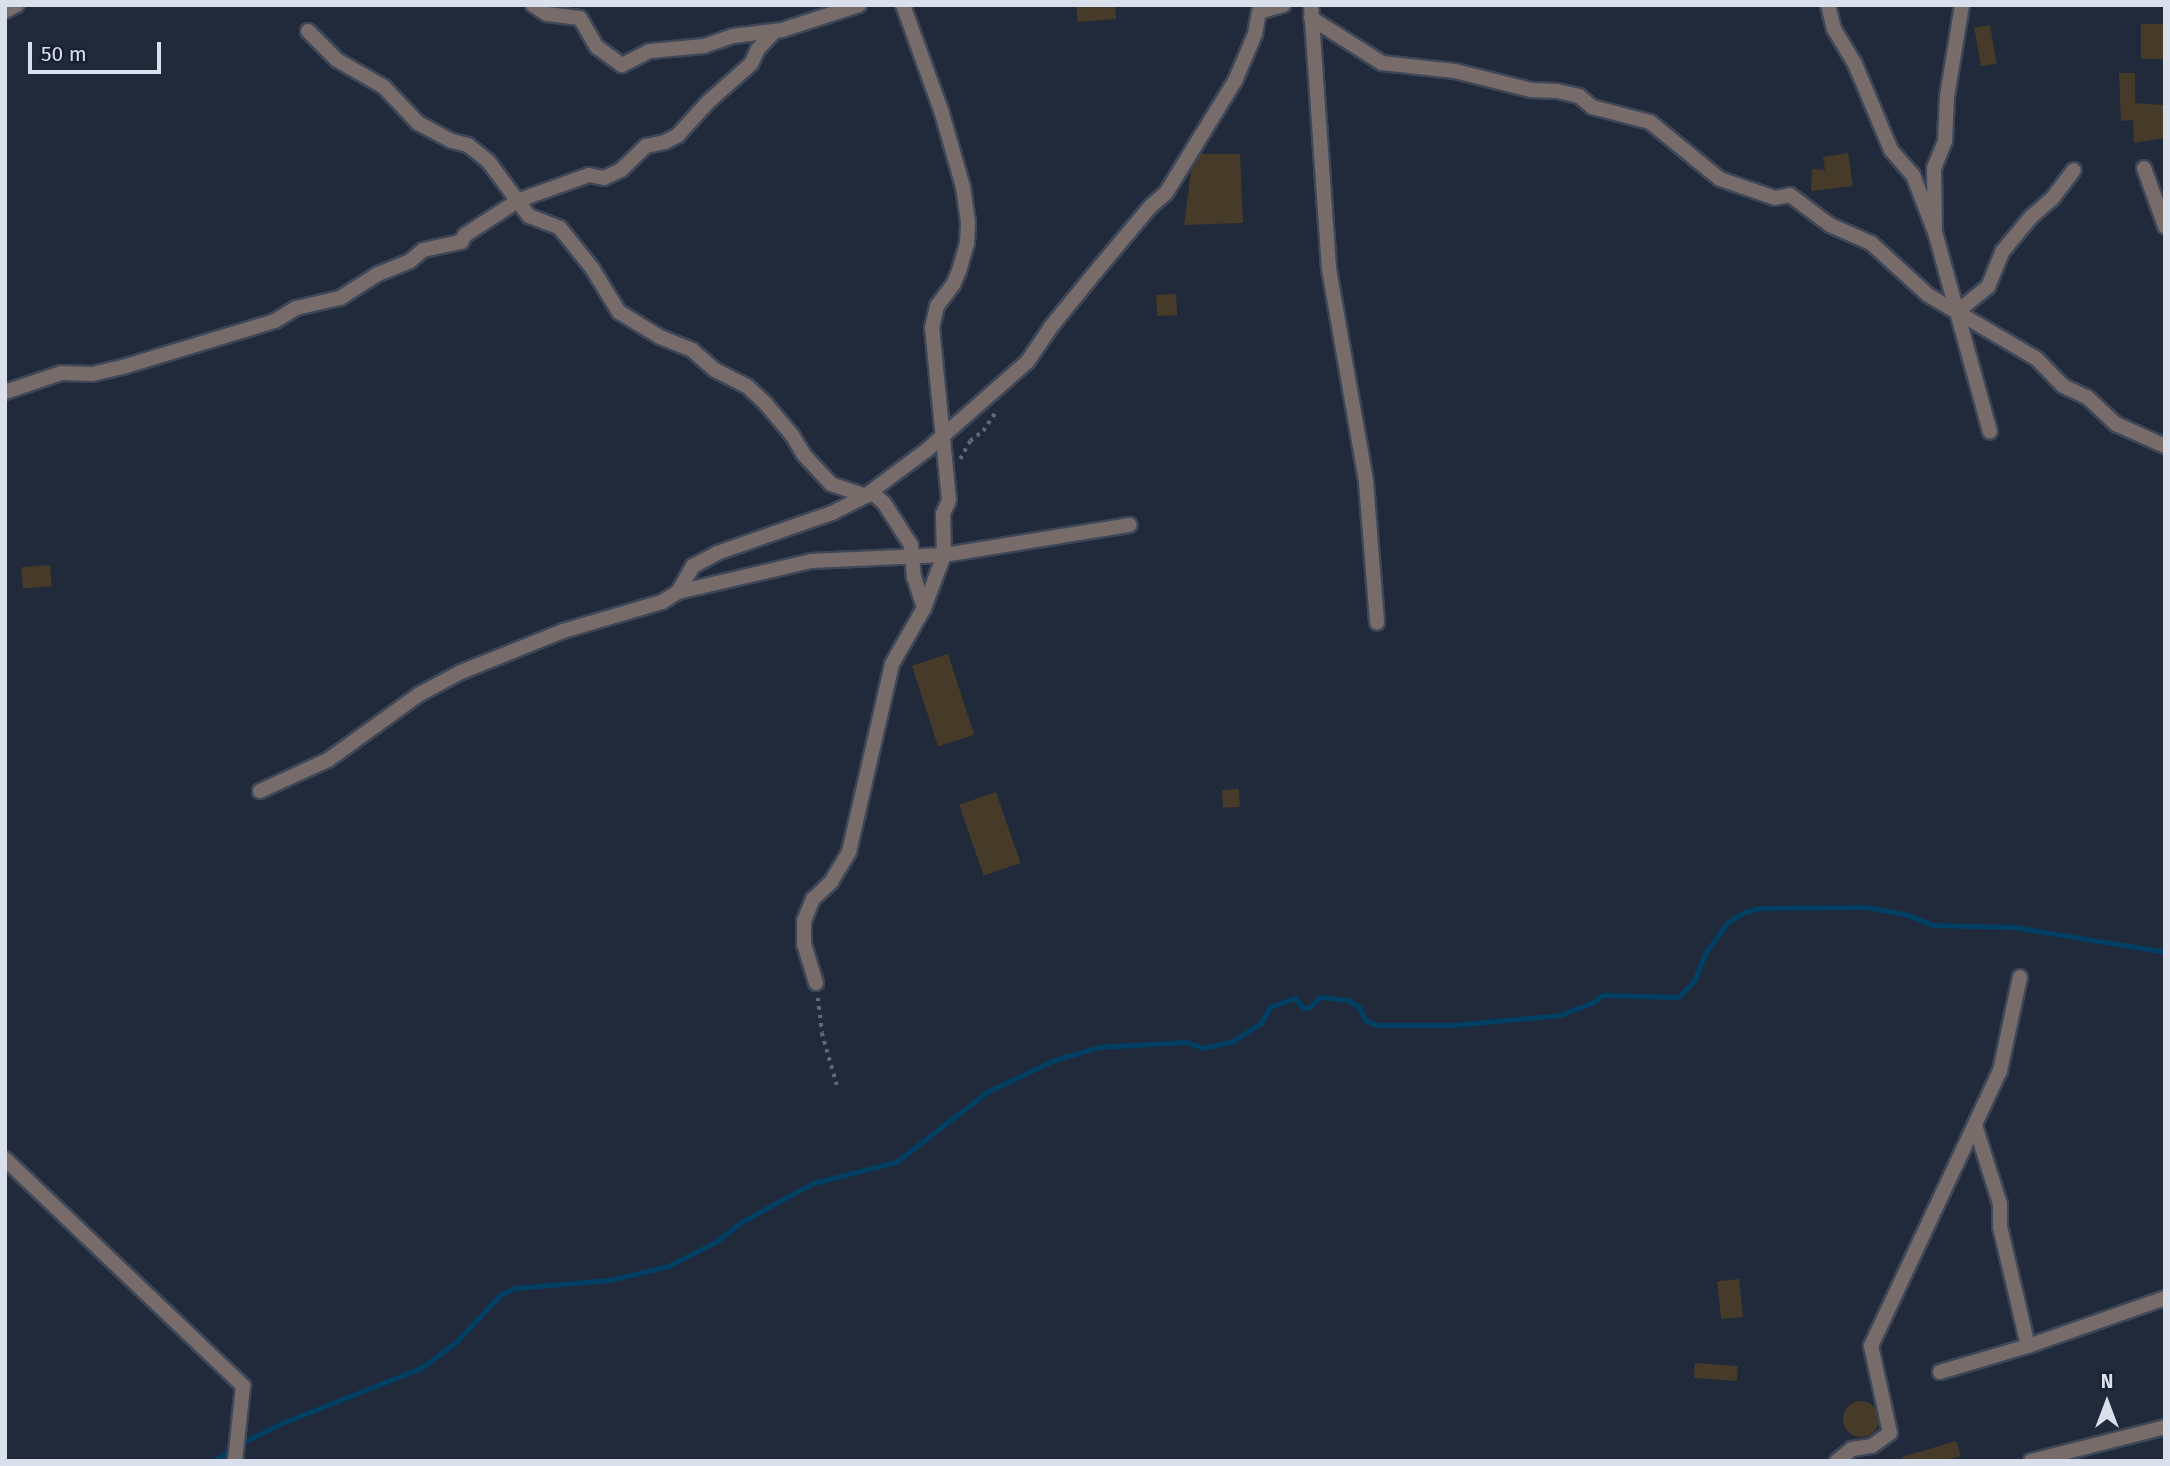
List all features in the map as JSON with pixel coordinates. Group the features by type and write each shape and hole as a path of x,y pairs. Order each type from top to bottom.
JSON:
{"street":[{"path":"5,11 18,5"},
{"path":"533,5 547,14 580,18 597,47 622,65 657,49 704,46 733,36 774,32 859,5"},
{"path":"816,982 804,944 804,921 813,899 831,882 849,852 892,664 924,608 944,555 943,514 949,500 932,328 937,306 953,285 959,271 967,243 968,222 963,187 941,110 903,5"},
{"path":"678,592 693,566 717,553 832,513 866,496 941,438 1028,361 1050,328 1151,206 1172,185 1235,81 1255,34 1259,12 1283,5"},
{"path":"1828,5 1834,29 1855,64 1891,150 1913,175 1925,213 1935,232 1990,432"},
{"path":"1935,232 1934,168 1945,141 1947,97 1962,5"},
{"path":"1311,12 1382,63 1455,71 1531,90 1557,91 1579,96 1592,107 1650,122 1720,179 1775,198 1790,195 1830,225 1871,243 1916,286 2037,359 2063,386 2087,397 2116,424 2165,446"},
{"path":"1311,12 1329,269 1366,482 1377,623"},
{"path":"308,31 337,60 384,87 418,122 452,141 468,145 497,171 529,216 547,220 559,228 592,268 619,312 660,337 692,350 715,370 748,387 766,404 831,484 866,496 874,494 884,503 911,545 914,577 924,608"},
{"path":"5,392 61,373 92,374 126,366 275,321 296,308 340,298 377,274 410,261 423,250 461,242 471,231 519,200 589,175 604,178 621,170 646,146 672,140 726,85 751,64 758,49 774,32"},
{"path":"2144,168 2165,226"},
{"path":"1958,311 1988,287 2002,252 2031,216 2052,199 2074,170"},
{"path":"260,791 328,760 418,695 461,672 563,631 662,602 678,592 811,561 944,555 1130,525"},
{"path":"1837,1461 1852,1449 1871,1446 1889,1433 1871,1346 2000,1071 2020,977"},
{"path":"1975,1125 2000,1204 2000,1227 2028,1346"},
{"path":"5,1159 243,1386 236,1451"},
{"path":"1940,1372 2028,1346 2165,1298"},
{"path":"2031,1461 2165,1427"}],"path":[{"path":"948,479 970,440 988,425 995,411 1000,388"},
{"path":"816,982 822,1033 836,1085"}],"building":[{"path":"1076,5 1115,5 1116,19 1078,22"},
{"path":"2141,24 2165,24 2165,59 2141,59"},
{"path":"1990,25 1997,63 1981,66 1974,28"},
{"path":"2119,73 2135,73 2135,103 2165,105 2165,138 2134,143 2133,120 2121,121"},
{"path":"1848,153 1853,186 1811,191 1812,169 1825,170 1823,157"},
{"path":"1201,154 1240,154 1243,223 1184,225 1191,171"},
{"path":"1176,294 1177,315 1157,316 1156,295"},
{"path":"50,565 52,586 23,588 21,568"},
{"path":"948,654 974,735 938,747 912,666"},
{"path":"1239,789 1240,807 1223,808 1222,790"},
{"path":"996,792 1020,863 984,876 959,805"},
{"path":"1739,1279 1743,1317 1721,1319 1717,1281"},
{"path":"1695,1363 1738,1366 1737,1381 1694,1378"},
{"path":"1861,1401 1874,1406 1879,1419 1874,1432 1861,1437 1848,1432 1843,1419 1848,1406"},
{"path":"1956,1441 1961,1456 1943,1461 1903,1461 1902,1457"}],"waterway":[{"path":"215,1461 235,1446 282,1423 421,1368 456,1342 500,1295 515,1288 610,1280 668,1266 717,1241 743,1221 813,1183 896,1162 987,1092 1052,1061 1098,1047 1186,1042 1203,1048 1233,1041 1261,1023 1270,1007 1295,998 1303,1008 1310,1007 1320,997 1348,1000 1359,1007 1365,1020 1376,1025 1453,1025 1560,1015 1594,1002 1602,995 1678,997 1694,981 1706,952 1727,923 1744,912 1760,908 1866,907 1908,915 1933,925 2013,927 2165,952"}]}
